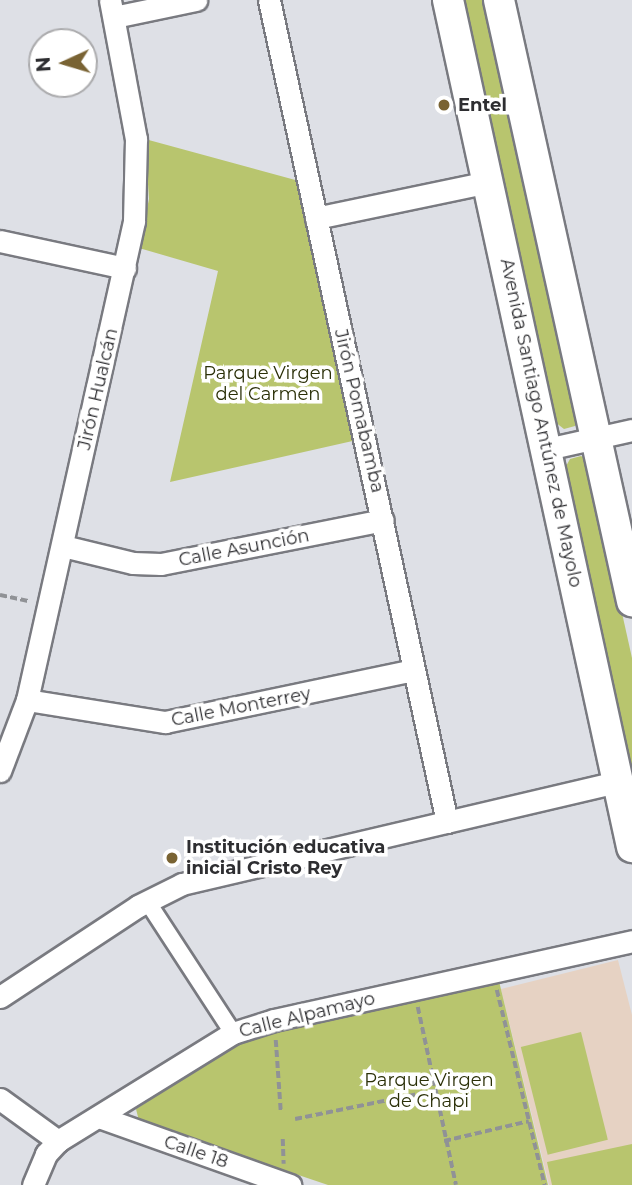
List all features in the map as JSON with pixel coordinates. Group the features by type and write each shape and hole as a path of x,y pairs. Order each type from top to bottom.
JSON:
{"main road":[{"name":"Avenida Santiago Antúnez de Mayolo","path":"448,0 632,847"},
{"path":"499,0 632,601"}],"street":[{"path":"112,9 196,0"},
{"name":"Jirón Pomabamba","path":"269,0 447,822"},
{"name":"Jirón Hualcán","path":"0,771 27,700 125,268 138,169 112,9"},
{"path":"316,218 488,182"},
{"path":"0,241 125,268"},
{"path":"547,449 632,430"},
{"name":"Calle Asunción","path":"63,546 133,563 160,564 383,520"},
{"name":"Calle Monterrey","path":"27,700 165,722 414,670"},
{"path":"0,997 146,901 207,876 618,782"},
{"path":"146,901 233,1033"},
{"name":"Calle Alpamayo","path":"33,1185 46,1154 58,1141 102,1118 233,1033 274,1020 632,941"},
{"path":"0,1099 58,1141"},
{"name":"Calle 18","path":"102,1118 290,1185"}],"path":[{"path":"0,595 48,605"},
{"path":"493,971 545,1185"},
{"path":"415,988 433,1091 456,1185"},
{"path":"274,1020 281,1111"},
{"path":"295,1119 433,1091"},
{"path":"444,1141 529,1121"}],"shaded area":[{"path":"618,960 632,1015 632,1185 549,1185 501,989"}],"green space":[{"path":"461,0 486,0 578,416 575,426 564,429 555,422"},
{"name":"Parque Virgen del Carmen","path":"145,139 299,181 357,440 170,482 218,271 139,248 149,199"},
{"path":"581,456 588,460 632,658 632,771 565,468 570,459"},
{"name":"Parque Virgen de Chapi","path":"499,981 548,1185 328,1185 139,1121 136,1109 237,1043 283,1028"},
{"path":"581,1032 608,1140 548,1155 521,1047"},
{"path":"632,1144 632,1185 552,1185 547,1162"}],"place":[{"name":"Entel","path":"444,105"},
{"name":"Institución educativa inicial Cristo Rey","path":"172,858"}]}
